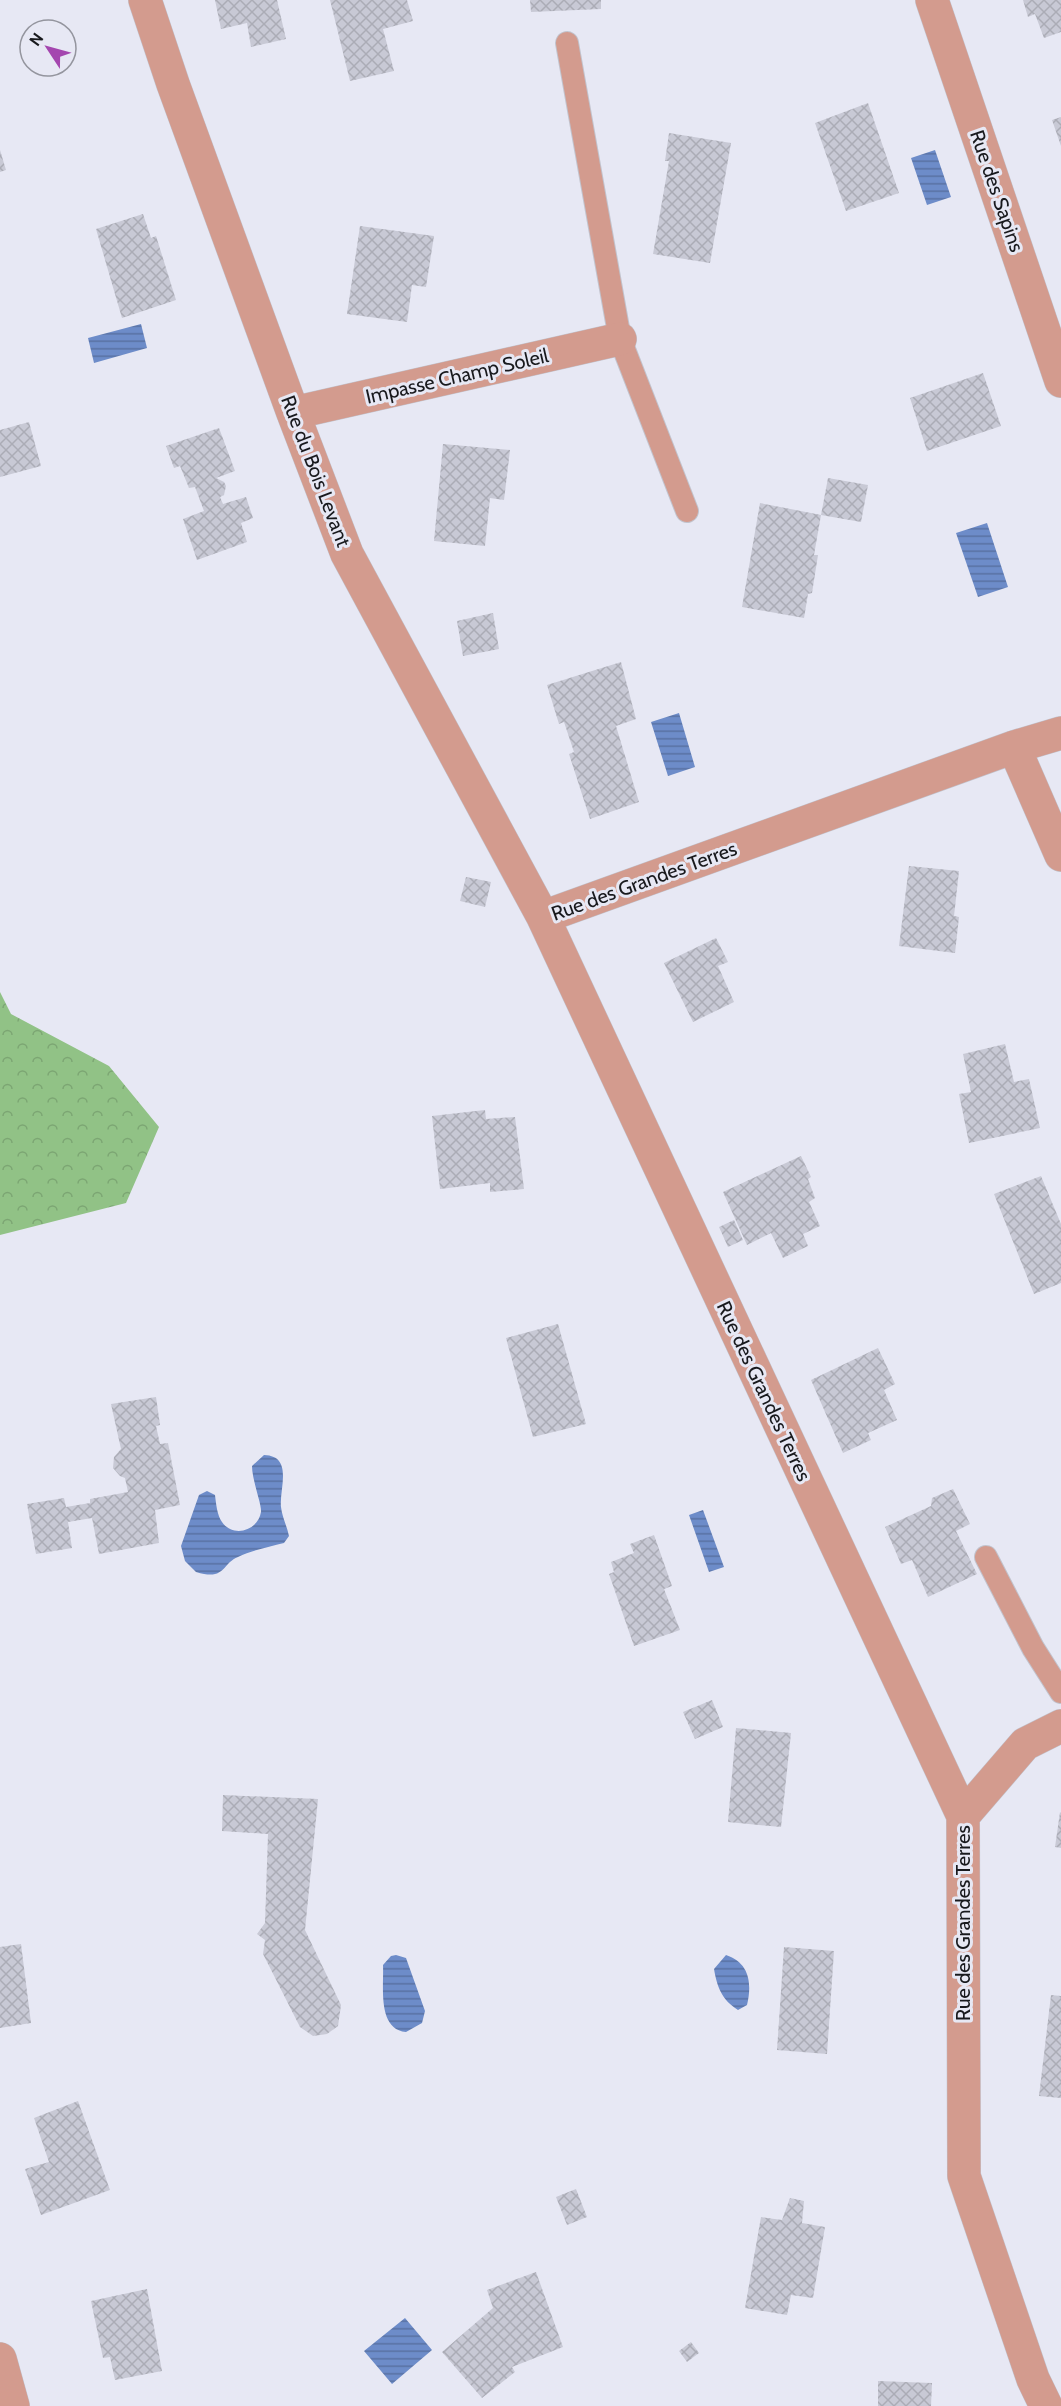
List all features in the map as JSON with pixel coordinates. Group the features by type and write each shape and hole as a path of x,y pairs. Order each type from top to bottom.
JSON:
{"street":[{"name":"Rue du Bois Levant","path":"145,0 177,95 347,554 543,917"},
{"name":"Rue des Sapins","path":"932,0 1061,381"},
{"name":"Impasse Champ Soleil","path":"293,413 620,339"},
{"name":"Rue des Grandes Terres","path":"1046,2406 1033,2379 963,2176 963,1816 543,917 1014,747 1061,733"},
{"path":"1014,747 1061,855"},
{"path":"963,1816 1025,1744 1061,1726"},
{"path":"0,2359 13,2406"}],"lane":[{"path":"567,44 620,339 687,511"},
{"path":"986,1557 1033,1648 1061,1692"}],"green space":[{"path":"0,992 11,1014 109,1066 159,1127 126,1203 0,1235"}],"water":[{"path":"935,150 951,197 927,205 911,158"},
{"path":"141,324 147,348 94,363 88,338"},
{"path":"987,523 1008,587 978,597 956,533"},
{"path":"679,713 695,767 668,776 651,722"},
{"path":"264,1455 279,1461 282,1467 281,1507 289,1536 284,1543 238,1557 218,1573 196,1572 185,1561 181,1546 199,1495 207,1491 215,1495 219,1516 227,1527 238,1531 250,1528 259,1519 261,1512 252,1466"},
{"path":"703,1510 724,1567 709,1572 689,1515"},
{"path":"726,1955 740,1963 745,1969 749,1982 747,2005 738,2010 724,1997 715,1976 714,1969"},
{"path":"391,1956 406,1958 425,2011 422,2023 406,2032 390,2023 384,2006 383,1965"},
{"path":"405,2318 432,2350 392,2384 364,2351"}],"building":[{"path":"215,0 277,0 286,39 251,47 247,23 221,29"},
{"path":"330,0 407,0 413,21 383,29 394,71 350,81"},
{"path":"530,0 601,0 601,9 531,12"},
{"path":"1023,0 1061,0 1061,32 1044,38 1035,14 1028,17"},
{"path":"868,103 899,193 846,211 815,123"},
{"path":"1061,117 1061,146 1052,120"},
{"path":"669,133 731,143 710,263 653,254 669,161 665,161"},
{"path":"0,150 6,170 0,172"},
{"path":"143,214 151,238 156,236 176,300 122,318 96,229"},
{"path":"360,226 434,236 426,287 412,285 407,322 347,314"},
{"path":"983,373 1001,426 927,451 910,398"},
{"path":"29,422 41,466 0,477 0,430"},
{"path":"219,428 235,471 216,478 224,482 226,486 224,495 220,497 223,504 246,497 253,518 241,523 247,542 197,560 183,519 204,511 195,487 189,488 180,466 174,468 166,446"},
{"path":"443,444 510,450 504,500 490,498 485,546 434,541"},
{"path":"828,478 868,485 861,522 821,515"},
{"path":"760,503 821,515 814,555 818,555 812,593 808,594 804,618 742,607"},
{"path":"493,613 499,649 463,656 457,621"},
{"path":"621,662 636,719 616,726 639,802 590,819 569,754 574,752 564,722 559,724 547,685"},
{"path":"909,866 959,871 954,916 959,917 955,953 899,946"},
{"path":"466,877 491,882 485,907 460,901"},
{"path":"716,938 728,962 718,966 734,1002 693,1022 664,963"},
{"path":"1005,1044 1014,1082 1029,1079 1040,1128 969,1143 959,1094 971,1092 963,1054"},
{"path":"485,1110 486,1119 515,1117 524,1189 490,1192 490,1183 440,1189 432,1116"},
{"path":"801,1156 811,1177 808,1179 815,1198 809,1202 820,1226 803,1234 808,1246 783,1258 771,1233 747,1245 723,1192"},
{"path":"1041,1176 1061,1224 1061,1283 1034,1294 994,1194"},
{"path":"734,1220 743,1240 728,1247 719,1227"},
{"path":"558,1324 586,1424 533,1437 506,1338"},
{"path":"878,1348 895,1384 884,1390 897,1420 868,1433 871,1440 843,1453 811,1380"},
{"path":"156,1397 160,1425 156,1426 160,1444 168,1443 180,1505 155,1510 159,1543 99,1554 92,1518 68,1522 72,1548 36,1554 27,1504 64,1498 66,1507 90,1503 90,1499 128,1492 125,1478 113,1468 114,1457 121,1449 111,1404"},
{"path":"953,1489 970,1524 956,1531 977,1574 928,1597 912,1560 901,1564 885,1527 931,1506 932,1498"},
{"path":"654,1535 672,1586 664,1589 680,1630 634,1646 609,1574 614,1572 611,1562 634,1553 630,1544"},
{"path":"712,1700 723,1727 695,1739 683,1712"},
{"path":"736,1728 791,1733 781,1827 728,1822"},
{"path":"223,1795 318,1799 305,1930 341,2005 338,2026 327,2034 313,2036 300,2027 263,1954 265,1940 257,1934 265,1923 268,1834 222,1831"},
{"path":"1061,1813 1061,1848 1055,1847"},
{"path":"21,1944 31,2023 0,2028 0,1947"},
{"path":"784,1947 834,1951 827,2054 777,2050"},
{"path":"1051,1995 1061,1996 1061,2098 1039,2096"},
{"path":"78,2101 110,2190 41,2215 25,2169 49,2162 34,2118"},
{"path":"576,2189 587,2217 567,2225 556,2197"},
{"path":"790,2198 804,2201 802,2223 825,2227 813,2298 791,2295 787,2315 745,2308 761,2217 782,2220"},
{"path":"536,2272 563,2347 512,2367 515,2372 482,2398 442,2352 493,2308 487,2290"},
{"path":"147,2289 162,2371 115,2380 110,2357 103,2358 91,2301"},
{"path":"691,2342 699,2353 687,2362 679,2351"},
{"path":"878,2381 932,2383 931,2406 878,2406"}]}
